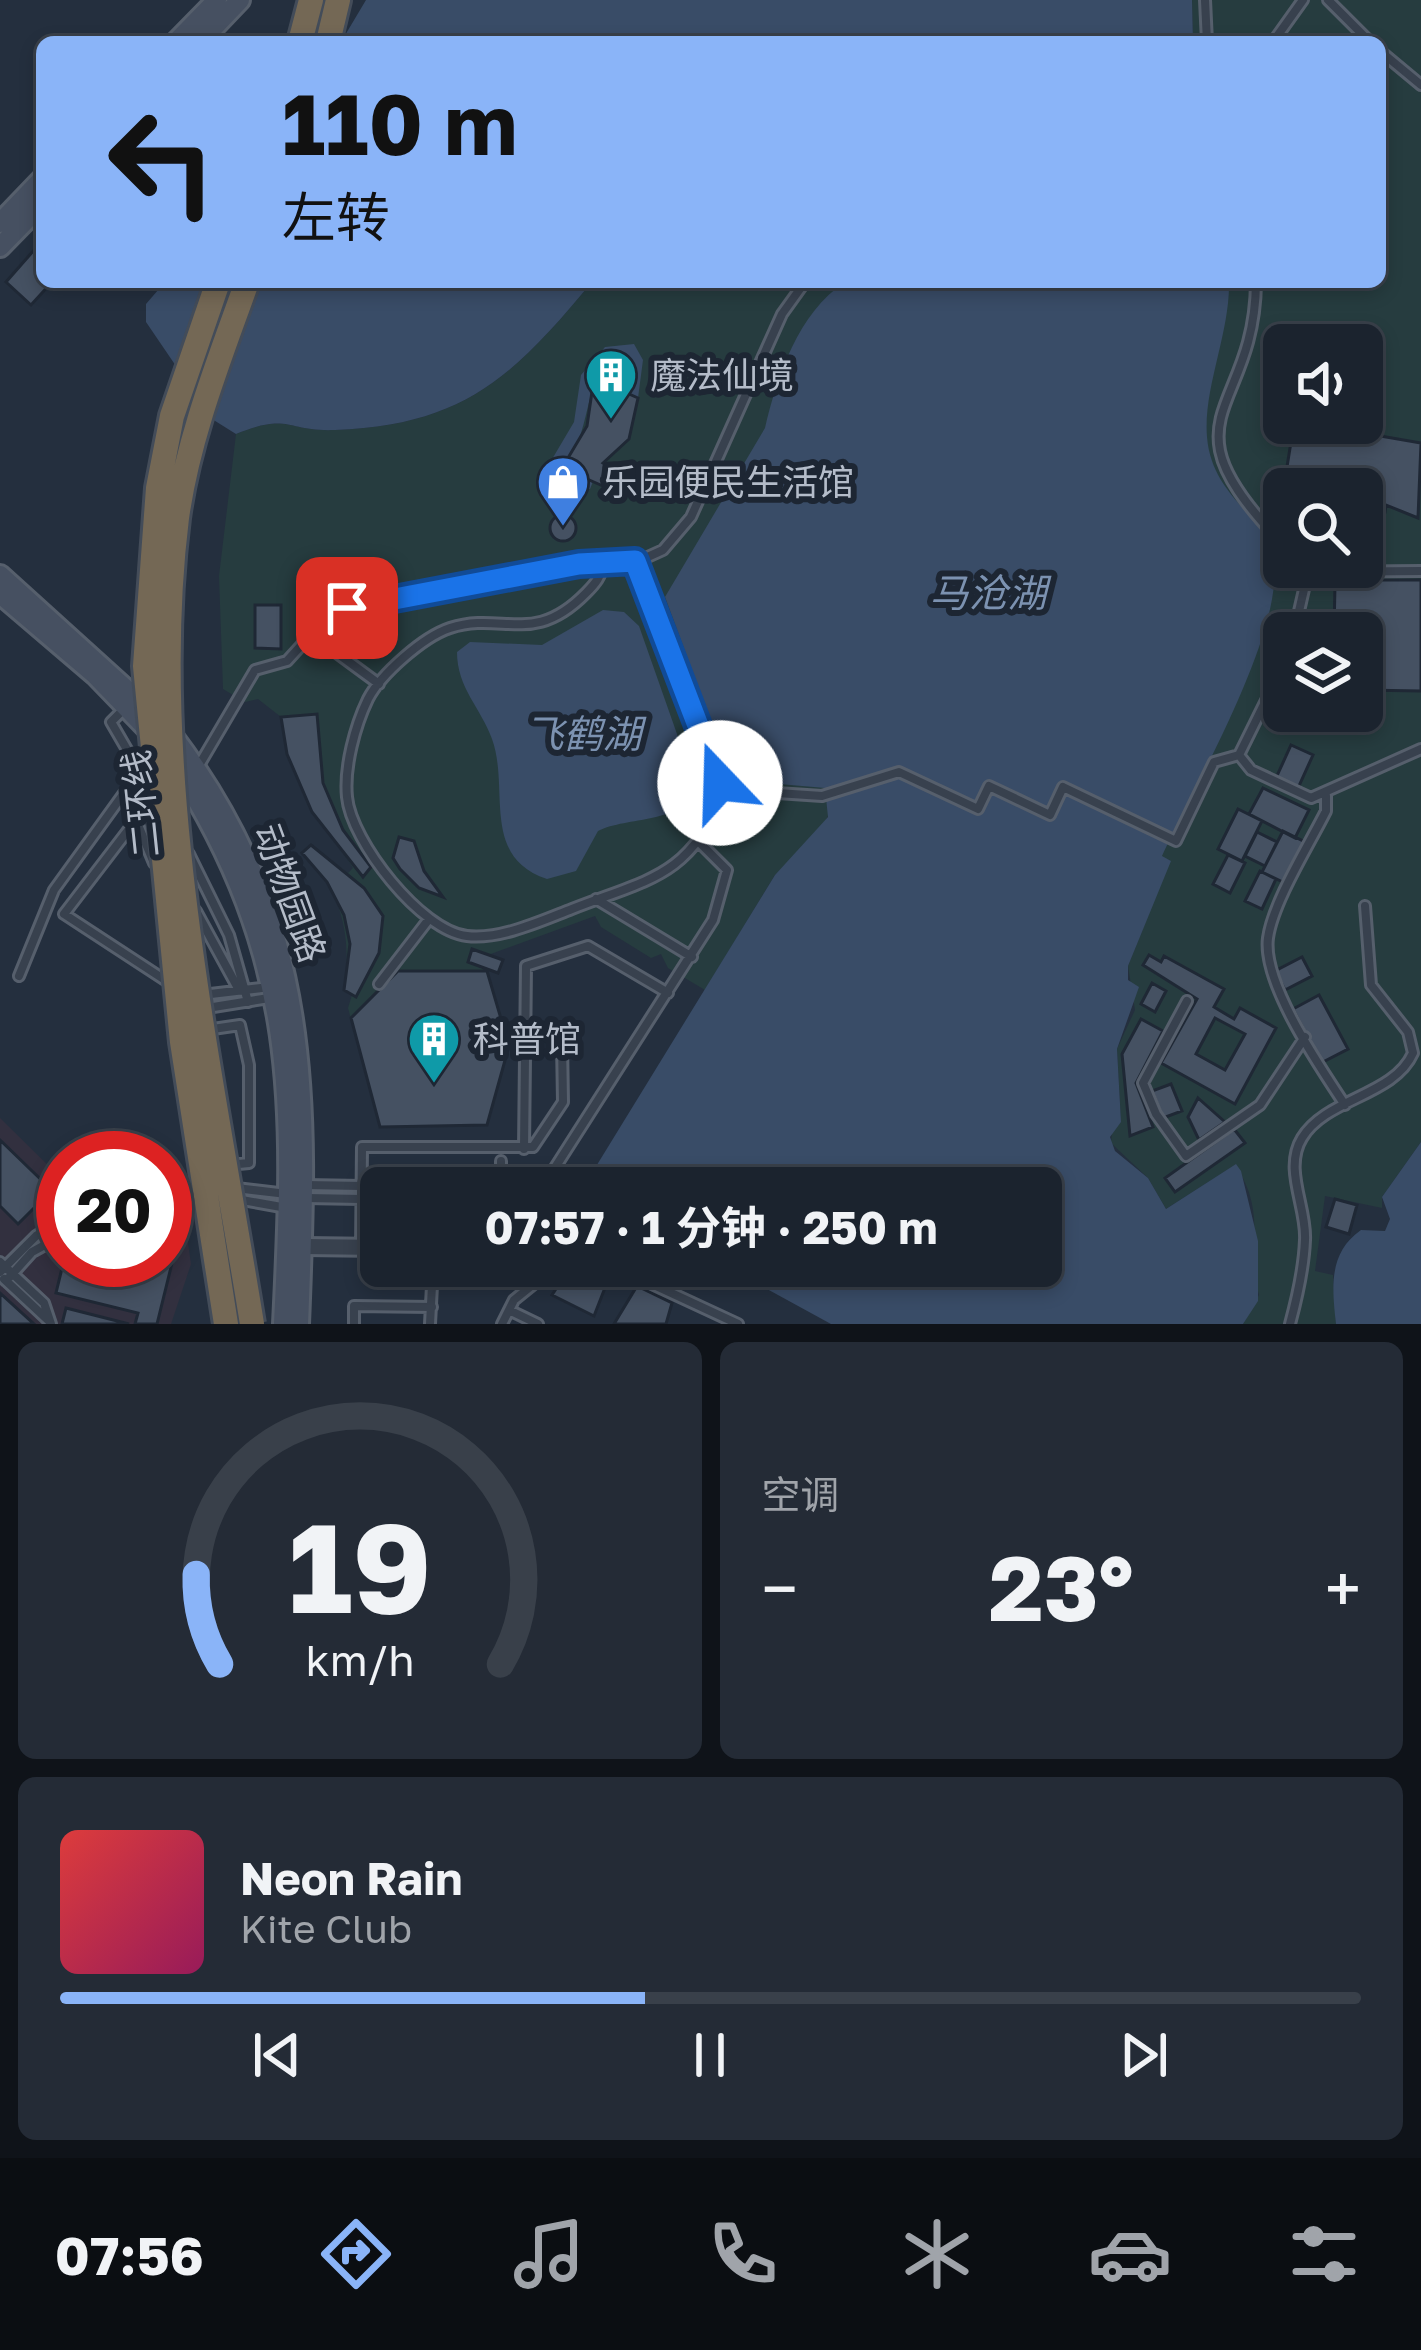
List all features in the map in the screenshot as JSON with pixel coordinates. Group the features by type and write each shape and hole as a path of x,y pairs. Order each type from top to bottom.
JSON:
{"highway":[{"path":"301,36 310,0"},
{"path":"329,36 338,0"},
{"name":"二环线","path":"216,288 182,381 161,470 150,545 145,666 182,1042 226,1324"},
{"name":"二环线","path":"245,288 185,472 166,684 200,993 252,1324"}],"main road":[{"path":"182,36 217,0"},
{"path":"206,36 240,0"},
{"path":"0,223 36,184"},
{"path":"0,247 36,210"},
{"name":"动物园路","path":"0,575 121,680 196,769 253,868 284,969 304,1084 283,1324"},
{"name":"动物园路","path":"0,594 127,706 167,752 220,837 261,938 275,992 302,1246 299,1324"}],"lane":[{"path":"1204,0 1207,36"},
{"path":"1277,36 1303,0"},
{"path":"1328,0 1364,36"},
{"path":"1386,56 1421,85"},
{"path":"196,769 254,672 286,661 311,634 359,604 602,562 635,561 663,550 683,531 782,314 801,288"},
{"path":"1256,288 1255,318 1222,402 1219,438 1233,490 1263,522"},
{"path":"602,562 590,589 555,616 516,627 450,628 379,684 357,732 347,799 357,830 375,858 429,918 449,931 476,936 596,899 669,869 700,844 725,795 635,561"},
{"path":"1383,571 1421,571"},
{"path":"311,634 379,684"},
{"path":"127,706 111,722 217,905 242,990"},
{"path":"725,795 829,795 899,772 978,809 989,786 1050,815 1063,788 1176,841 1214,762 1239,755 1263,706"},
{"path":"1239,755 1246,767 1301,796 1326,796 1421,748"},
{"path":"19,976 54,890 140,771"},
{"path":"133,780 248,1002"},
{"path":"124,793 188,924 153,968"},
{"path":"1326,796 1326,811 1268,940 1270,972 1345,1105"},
{"path":"136,820 64,914 153,968 188,997 242,990 275,992"},
{"path":"556,1167 713,920 728,874 700,844"},
{"path":"596,899 692,957"},
{"path":"1290,1324 1306,1240 1296,1151 1307,1131 1403,1069 1413,1052 1408,1032 1372,985 1365,906"},
{"path":"379,984 429,918"},
{"path":"524,1149 526,966 588,946 668,993"},
{"path":"179,1034 240,1025 249,1065 249,1163 197,1168 176,1013 248,1002 275,992"},
{"path":"1187,1001 1143,1083 1156,1114 1186,1156 1260,1106 1305,1037"},
{"path":"362,1167 362,1147 524,1149 540,1140 563,1102 562,1042"},
{"path":"501,1161 501,1167"},
{"path":"296,1196 360,1186"},
{"path":"192,1193 223,1187 360,1198"},
{"path":"4,1272 36,1235"},
{"path":"302,1246 360,1247"},
{"path":"4,1272 36,1250"},
{"path":"4,1272 44,1303 51,1323"},
{"path":"430,1324 432,1287"},
{"path":"502,1324 509,1310 534,1287"},
{"path":"658,1287 738,1324"},
{"path":"354,1324 354,1306 432,1307"},
{"path":"509,1310 538,1324"}],"shaded area":[{"path":"0,1118 36,1153 36,1287 183,1287 171,1324 0,1324"}],"green space":[{"path":"1192,0 1421,0 1421,1142 1382,1197 1382,1208 1325,1196 1315,1271 1333,1275 1336,1324 1243,1324 1259,1295 1254,1216 1235,1165 1166,1209 1148,1178 1111,1143 1112,1131 1121,1122 1117,1049 1135,1010 1128,966 1170,860 829,813 824,826 775,875 705,990 668,968 661,954 651,958 601,927 595,916 488,955 472,949 468,962 487,969 509,1046 487,1125 380,1127 348,1008 352,995 344,990 345,931 311,845 348,873 353,868 302,791 281,717 258,699 245,702 223,689 219,576 236,434 267,424 335,430 418,418 452,406 510,369 587,288 1386,288 1386,36 1193,36"}],"water":[{"path":"366,0 1192,0 1193,36 345,36"},
{"path":"160,288 587,288 510,369 452,406 380,426 319,430 267,424 236,434 212,419 146,322 146,304"},
{"name":"马沧湖","path":"838,288 1229,288 1207,437 1218,475 1263,533 1263,588 1274,588 1268,612 1263,612 1263,632 1253,664 1162,856 1171,861 1128,966 1128,980 1139,987 1117,1049 1121,1122 1110,1137 1115,1151 1148,1178 1166,1209 1236,1164 1241,1171 1258,1241 1258,1301 1243,1324 831,1324 763,1287 1062,1287 1062,1167 596,1167 775,875 828,817 825,788 746,781 730,773 665,597 765,428 783,368 814,311"},
{"path":"634,344 643,360 638,398 627,393 627,361 612,357 595,383 579,440 562,468 594,479 590,489 555,481 548,466 574,422 581,375 605,347"},
{"name":"飞鹤湖","path":"603,610 624,612 639,626 696,788 689,800 666,814 598,831 576,871 547,879 526,869 505,838 497,758 465,687 457,652 470,642 542,645"},
{"path":"1421,1142 1421,1324 1336,1324 1333,1285 1343,1249 1361,1230 1385,1231 1390,1219 1382,1197"}],"building":[{"path":"36,248 36,288 47,288 31,305 6,282"},
{"name":"魔法仙境","path":"612,357 627,361 627,393 638,398 629,439 603,463 614,471 603,486 562,468 587,426 594,378"},
{"path":"1383,436 1421,443 1418,518 1386,505 1383,512 1383,468 1287,468 1291,444 1383,444"},
{"name":"乐园便民生活馆","path":"563,515 576,528 563,541 550,528"},
{"path":"1383,580 1421,580 1421,691 1383,690 1383,612 1334,612 1335,588 1383,588"},
{"path":"255,605 281,605 281,649 255,648"},
{"path":"317,714 323,783 343,830 371,867 363,877 312,812 287,754 281,717"},
{"path":"1291,745 1313,755 1298,788 1276,778"},
{"path":"1263,788 1309,810 1295,838 1249,814"},
{"path":"1238,809 1262,821 1242,861 1218,849"},
{"path":"1283,831 1307,843 1287,884 1262,872"},
{"path":"1257,832 1277,842 1265,866 1245,856"},
{"path":"399,837 414,841 424,871 443,897 419,888 400,869 393,858"},
{"path":"311,845 364,888 383,916 379,953 356,997 344,990 350,944 344,915 327,882 302,853"},
{"path":"1228,855 1245,863 1230,893 1213,884"},
{"path":"1260,871 1276,879 1262,909 1245,901"},
{"path":"472,949 503,960 498,973 468,962"},
{"path":"1149,955 1161,962 1164,956 1224,989 1214,1007 1234,1019 1240,1008 1276,1028 1235,1104 1161,1063 1197,999 1143,965","holes":["1215,1018 1245,1034 1225,1070 1196,1054"]},
{"path":"1302,957 1312,976 1285,990 1275,971"},
{"name":"科普馆","path":"398,971 487,971 509,1046 487,1125 380,1127 351,1018"},
{"path":"1152,983 1166,991 1155,1012 1141,1004"},
{"path":"1319,995 1348,1049 1321,1063 1293,1009"},
{"path":"1141,1019 1163,1031 1136,1083 1153,1127 1130,1136 1122,1054"},
{"path":"1171,1084 1182,1111 1163,1118 1152,1091"},
{"path":"1198,1098 1225,1122 1199,1140 1188,1117"},
{"path":"1234,1129 1245,1143 1175,1192 1165,1178"},
{"path":"0,1140 36,1175 36,1212 33,1209 18,1224 0,1206"},
{"path":"1335,1199 1357,1205 1349,1234 1326,1227"},
{"path":"57,1287 166,1287 157,1324 135,1324 138,1313 56,1293"},
{"path":"557,1287 605,1287 594,1316 552,1295"},
{"path":"636,1287 672,1303 666,1324 614,1324"},
{"path":"0,1293 34,1324 0,1324"},
{"path":"66,1308 129,1324 62,1324"}],"place":[{"name":"魔法仙境","path":"611,421"},
{"name":"乐园便民生活馆","path":"563,528"},
{"name":"科普馆","path":"434,1085"}],"route":[{"path":"347,608 579,564 635,561 720,783"}]}
